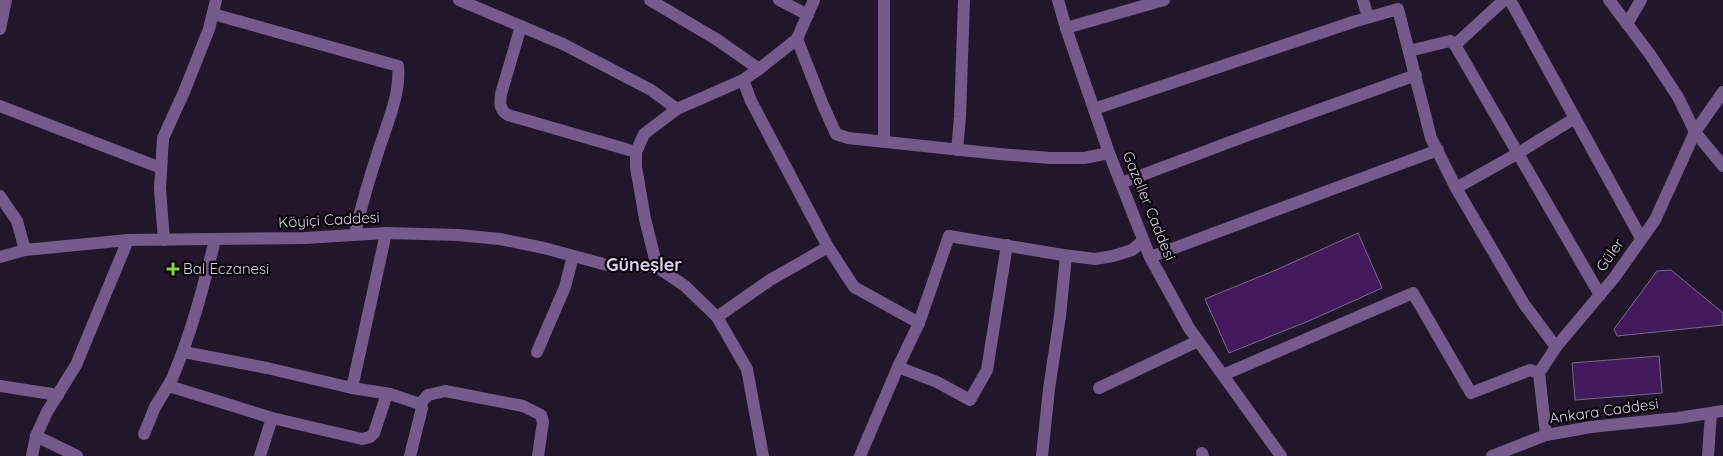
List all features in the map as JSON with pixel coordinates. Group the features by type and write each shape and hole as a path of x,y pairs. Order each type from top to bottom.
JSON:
{"street":[{"path":"0,29 6,0"},
{"path":"164,240 160,189 163,138 209,29 216,0"},
{"path":"459,0 562,44 651,90 677,109"},
{"path":"650,0 716,39 759,69"},
{"path":"779,0 808,15"},
{"path":"763,456 747,369 717,317 686,286 657,267 645,220 636,167 636,152 644,134 677,109 743,80 797,39 814,0"},
{"path":"884,0 884,142"},
{"path":"957,150 964,0"},
{"name":"Gazeller Caddesi","path":"1058,0 1109,153 1150,257 1198,342 1281,456"},
{"path":"1066,28 1164,0"},
{"path":"1363,0 1368,17"},
{"path":"1455,45 1504,0"},
{"path":"1510,0 1642,238"},
{"path":"1609,0 1649,53 1678,97 1695,132 1723,166"},
{"path":"1627,24 1641,0"},
{"path":"1094,109 1368,17 1398,9 1432,138 1456,188 1524,304 1556,346"},
{"path":"213,14 242,20 398,66 399,76 394,103 365,191 355,234"},
{"path":"521,26 501,94 502,110 508,115 636,152"},
{"path":"797,39 836,134 848,138 999,154 1084,158 1109,153"},
{"path":"1409,51 1450,41 1455,45 1600,295"},
{"path":"1121,183 1416,76"},
{"path":"743,80 751,101 828,247 854,287 919,323"},
{"name":"Güler","path":"1540,373 1556,346 1614,278 1655,220 1695,132 1723,92"},
{"path":"0,106 161,168"},
{"path":"1456,188 1575,118"},
{"path":"1150,257 1438,150"},
{"path":"0,196 18,221 26,250"},
{"path":"352,388 386,233"},
{"name":"Köyiçi Caddesi","path":"0,257 26,250 128,240 305,238 386,233 458,235 500,239 607,264 657,267"},
{"path":"860,456 919,323 949,236 1066,256 1095,259 1132,250 1143,241"},
{"path":"32,456 36,436 47,412 76,365 128,240"},
{"path":"144,434 155,407 171,380 184,352 204,287 215,240"},
{"path":"898,367 937,382 970,400 987,370 1006,245"},
{"path":"717,317 770,280 828,247"},
{"path":"538,352 565,287 573,256"},
{"path":"1042,456 1048,389 1060,316 1066,256"},
{"path":"1223,375 1413,293 1471,393 1530,370 1540,373 1546,435"},
{"path":"1100,388 1198,342"},
{"path":"184,352 387,394 420,404"},
{"path":"171,380 172,387 272,418 346,436 362,438 370,437 374,433 387,394"},
{"path":"0,386 58,395"},
{"path":"420,404 428,396 445,392 523,406 541,415 543,422 538,456"},
{"path":"410,456 422,408 420,404"},
{"path":"1708,456 1717,412"},
{"name":"Ankara Caddesi","path":"1492,456 1546,435 1717,412"},
{"path":"260,456 272,418"},
{"path":"36,436 77,456"}],"building":[{"path":"1358,233 1382,288 1311,320 1229,353 1205,299"},
{"path":"1671,270 1723,313 1723,325 1617,336 1614,329 1657,271"},
{"path":"1659,356 1662,393 1575,400 1572,363"}],"place":[{"name":"Bal Eczanesi","path":"173,269"}],"district":[{"name":"Güneşler","path":"644,265"}]}
